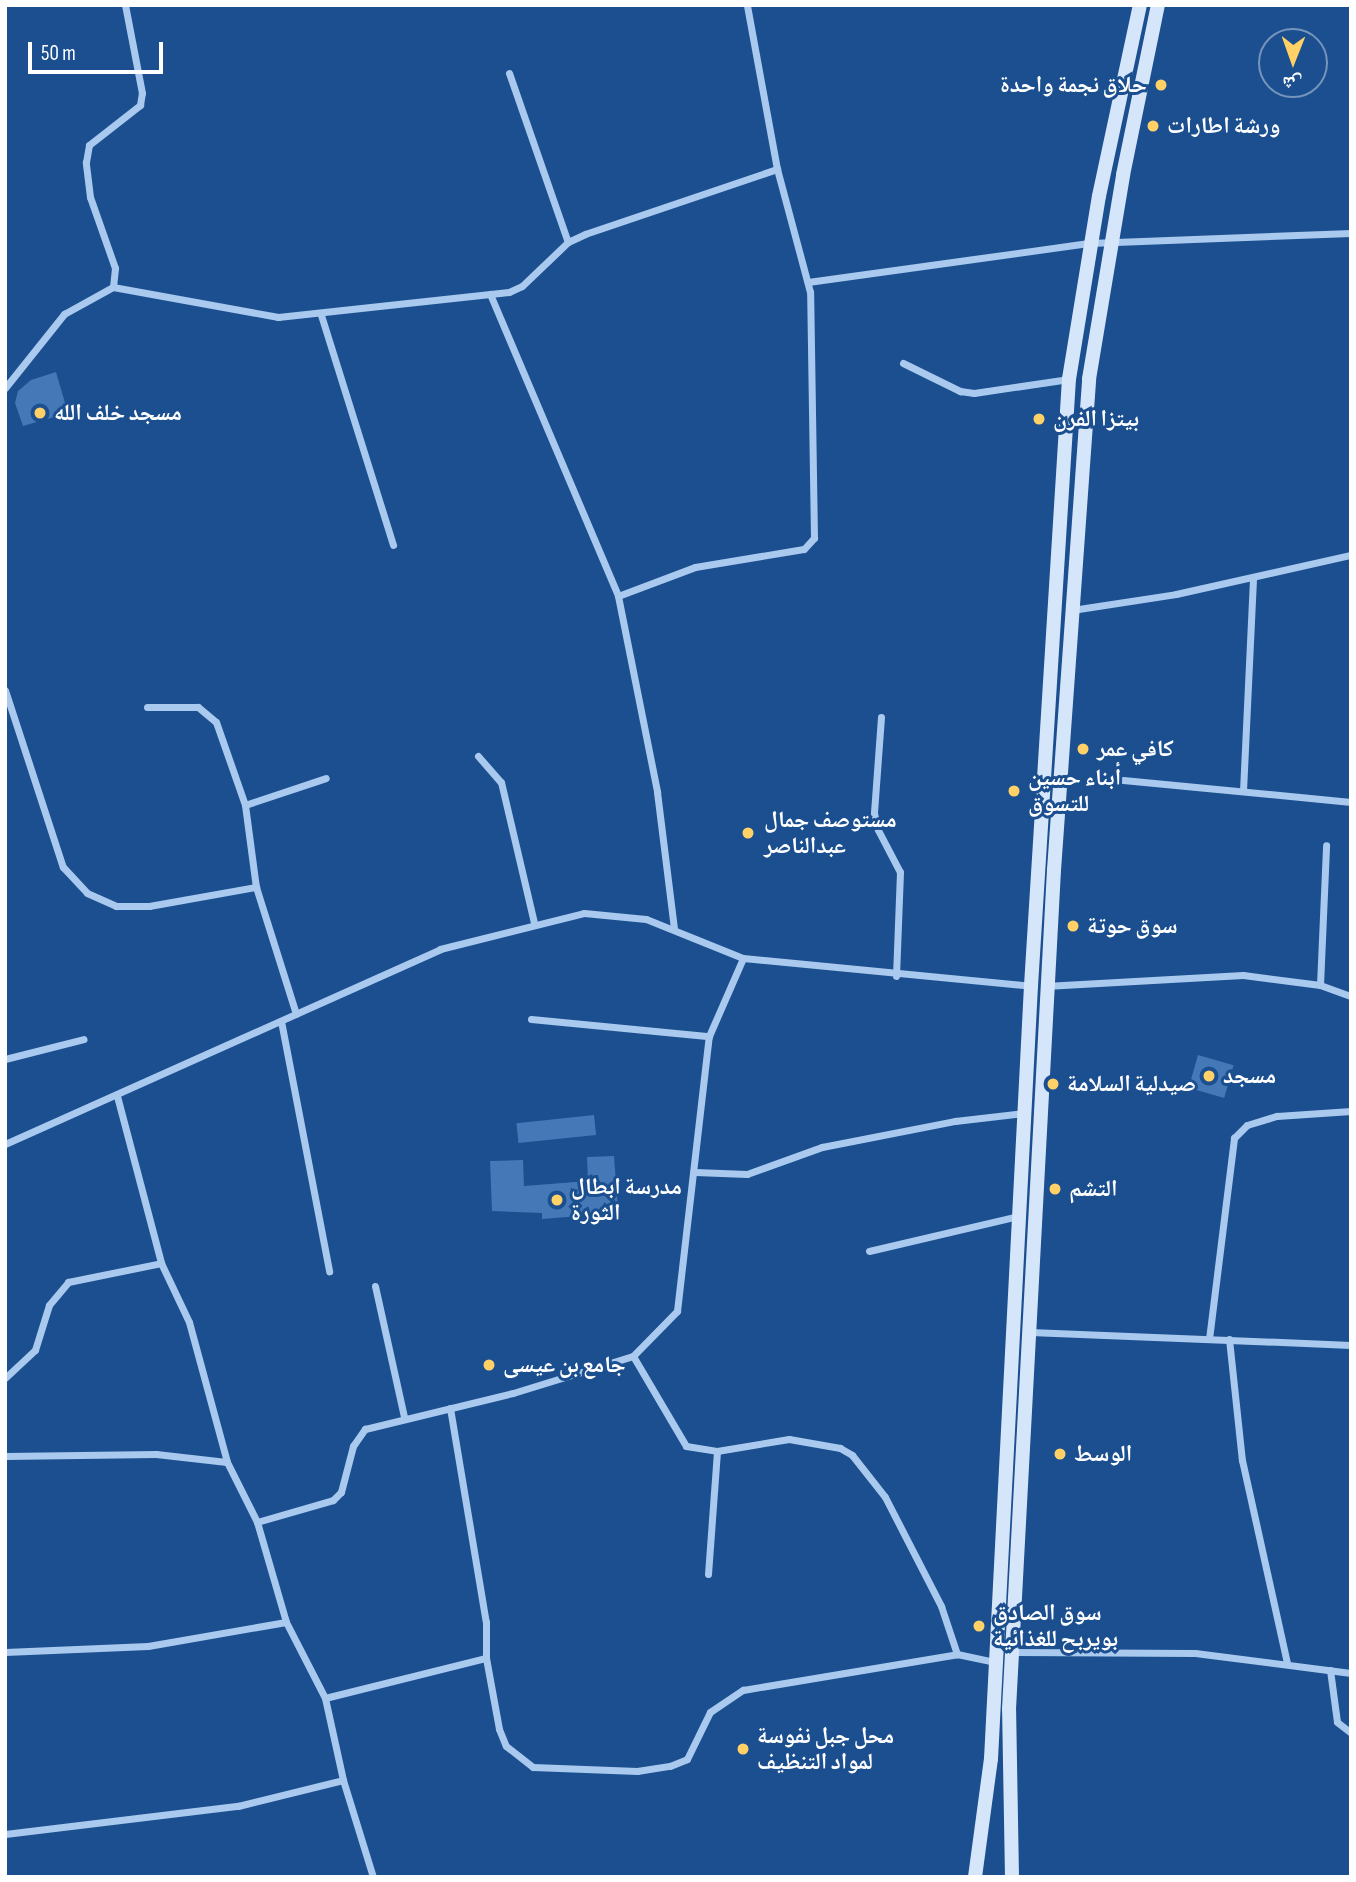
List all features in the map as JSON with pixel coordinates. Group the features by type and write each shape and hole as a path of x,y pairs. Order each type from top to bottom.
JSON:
{"main road":[{"path":"975,1877 991,1759 993,1662 1031,986 1069,379 1090,243 1140,5"},
{"path":"1012,1877 1008,1783 1012,1652 1048,986 1089,379 1110,244 1158,5"}],"street":[{"path":"113,287 115,268 90,197 86,162 89,145 140,105 142,93 125,5"},
{"path":"618,596 695,567 811,545 814,365 808,282 778,169 747,5"},
{"path":"509,73 568,242"},
{"path":"5,388 64,314 113,287 278,317 321,315 490,294 522,286 568,242 778,169"},
{"path":"808,282 1090,243 1351,233"},
{"path":"490,294 618,596 657,792 674,929"},
{"path":"321,315 393,545"},
{"path":"903,363 960,391 974,393 1069,379"},
{"path":"1072,610 1253,579 1351,555"},
{"path":"1242,791 1253,579"},
{"path":"5,690 63,867 87,892 116,906 149,906 257,887"},
{"path":"147,706 184,706 209,712 245,805 257,887 296,1014"},
{"path":"881,717 874,813 878,830 901,872 896,976"},
{"path":"478,757 501,782 534,923"},
{"path":"245,805 326,778"},
{"path":"1123,780 1351,802"},
{"path":"1320,985 1325,845"},
{"path":"5,1144 117,1096 440,948 534,923 605,912 674,929 743,958 896,976 1048,986 1230,975 1320,985 1351,996"},
{"path":"257,1522 334,1500 341,1492 357,1437 365,1429 404,1417 513,1394 632,1356 677,1311 709,1037 743,958"},
{"path":"531,1019 709,1037"},
{"path":"281,1021 329,1271"},
{"path":"5,1059 84,1039"},
{"path":"117,1096 162,1263 189,1322 227,1462 257,1522 286,1622 325,1698 343,1780 373,1877"},
{"path":"1209,1339 1234,1138 1247,1125 1278,1116 1351,1111"},
{"path":"695,1172 747,1174 844,1142 1024,1113"},
{"path":"869,1251 1018,1216"},
{"path":"5,1378 35,1350 49,1305 68,1282 162,1263"},
{"path":"375,1286 404,1417"},
{"path":"1030,1332 1351,1345"},
{"path":"1229,1339 1242,1460 1287,1663"},
{"path":"632,1356 665,1406 678,1438 693,1448 717,1451 789,1440 839,1448 852,1455 885,1497 941,1606 957,1654"},
{"path":"450,1408 486,1622 486,1658 499,1729 519,1760 550,1769 637,1771 687,1759 710,1712 743,1690 957,1654 993,1662"},
{"path":"708,1574 717,1451"},
{"path":"5,1456 156,1454 227,1462"},
{"path":"5,1652 149,1646 286,1622"},
{"path":"1012,1652 1195,1653 1351,1673"},
{"path":"325,1698 486,1658"},
{"path":"1330,1670 1337,1722 1351,1733"},
{"path":"5,1835 238,1806 343,1780"}],"building":[{"path":"56,372 68,413 23,426 15,403 18,391 31,380"},
{"path":"1198,1055 1234,1065 1224,1098 1189,1088"},
{"path":"594,1115 596,1135 519,1143 516,1123"},
{"path":"614,1156 618,1209 604,1209 605,1214 542,1219 542,1213 492,1211 490,1161 523,1160 524,1186 588,1181 587,1157"}],"place":[{"name":"حلاق نجمة واحدة","path":"1161,85"},
{"name":"ورشة اطارات","path":"1153,126"},
{"name":"مسجد خلف الله","path":"40,413"},
{"name":"بيتزا الفرن","path":"1039,419"},
{"name":"كافي عمر","path":"1083,749"},
{"name":"أبناء حسين للتسوق","path":"1014,791"},
{"name":"مستوصف جمال عبدالناصر","path":"748,833"},
{"name":"سوق حوتة","path":"1073,926"},
{"name":"مسجد","path":"1209,1076"},
{"name":"صيدلية السلامة","path":"1053,1084"},
{"name":"التشم","path":"1055,1189"},
{"name":"مدرسة ابطال الثورة","path":"557,1200"},
{"name":"جامع بن عيسى","path":"489,1365"},
{"name":"الوسط","path":"1060,1454"},
{"name":"سوق الصادق بويربح للغذائية","path":"979,1626"},
{"name":"محل جبل نفوسة لمواد التنظيف","path":"743,1749"}]}
